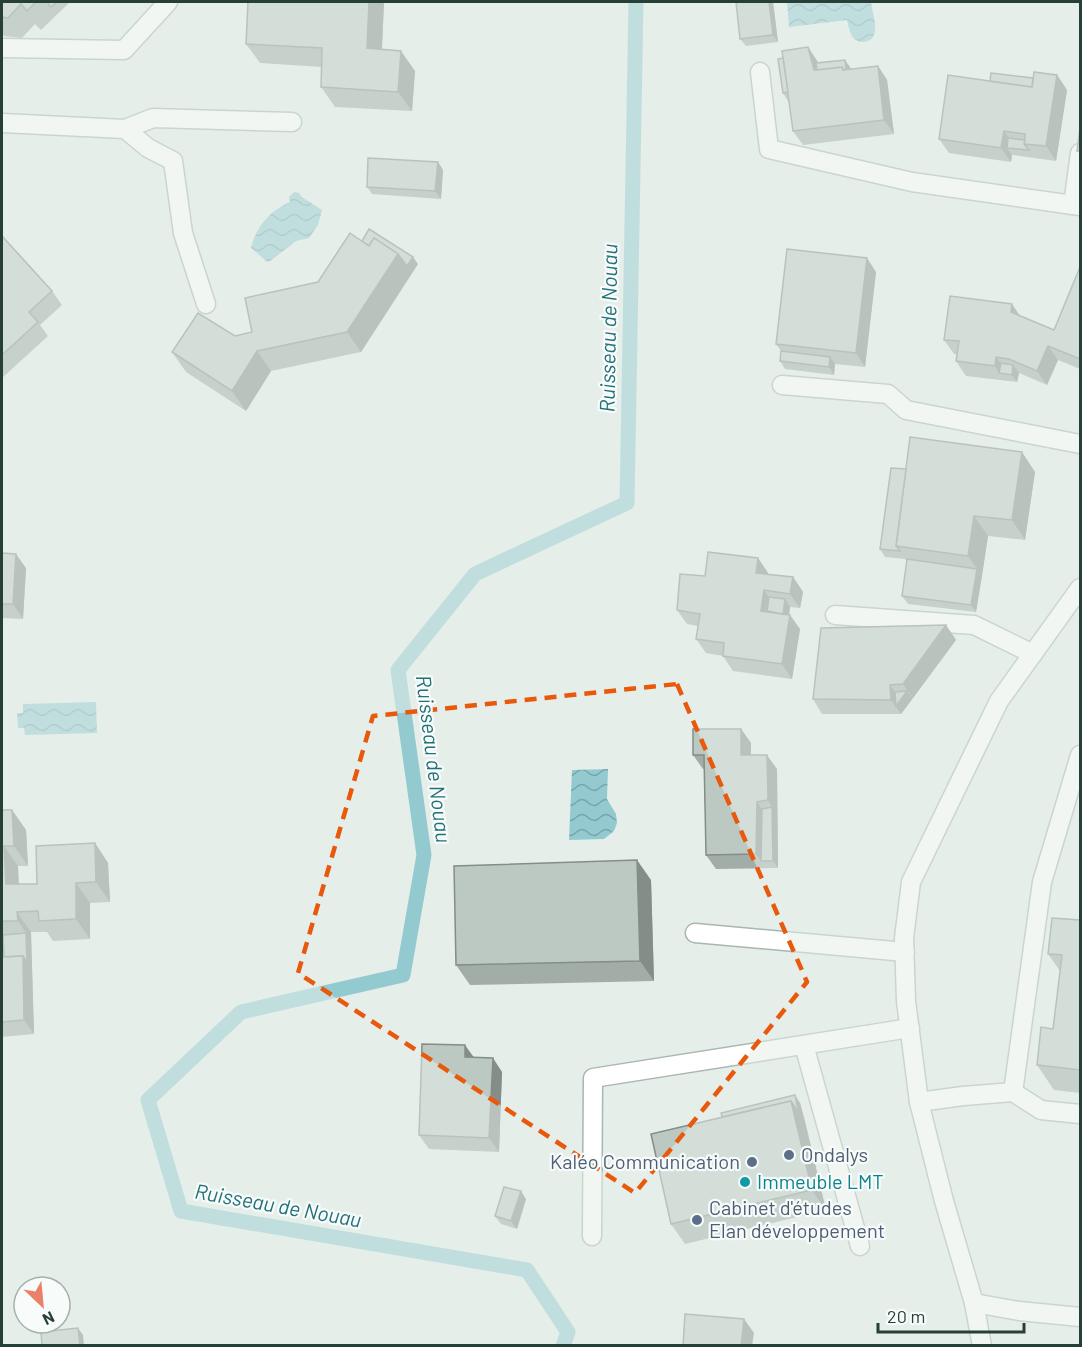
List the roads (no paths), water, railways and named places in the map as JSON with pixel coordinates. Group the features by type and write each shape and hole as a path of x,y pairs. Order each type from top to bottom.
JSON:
{"street":[{"path":"2,48 124,50 168,2"},
{"path":"760,72 769,149 912,182 1077,205 1080,153"},
{"path":"2,123 125,129 153,118 292,122"},
{"path":"125,129 148,148 173,161 183,233 206,304"},
{"path":"782,385 888,394 906,410 1080,444"},
{"path":"982,1346 975,1303 944,1201 919,1102 906,1001 904,938 911,882 999,701 1080,588"},
{"path":"835,615 974,625 1033,654"},
{"path":"1013,1092 1042,882 1080,755"},
{"path":"695,933 905,952"},
{"path":"592,1236 593,1078 910,1028"},
{"path":"804,1045 860,1246"},
{"path":"919,1102 1013,1092 1041,1110 1080,1114"},
{"path":"975,1303 1019,1311 1080,1317"}],"water":[{"path":"787,2 871,2 875,24 874,35 872,39 864,42 853,38 847,20 789,27"},
{"path":"294,192 299,193 322,210 318,225 309,238 296,241 269,262 266,261 251,248 253,240 265,220 290,202 289,197"},
{"path":"96,702 97,733 25,735 24,728 18,728 17,713 23,713 23,704"},
{"path":"608,769 607,799 616,814 617,823 614,831 604,839 569,840 572,770"}],"waterway":[{"name":"Ruisseau de Nouau","path":"563,1346 568,1332 527,1270 181,1211 148,1100 241,1012 403,975 424,855 398,670 475,574 627,503 636,2"}],"place":[{"name":"Ondalys","path":"789,1155"},
{"name":"Kaléo Communication","path":"752,1162"},
{"name":"Immeuble LMT","path":"745,1182"},
{"name":"Cabinet d'études Elan développement","path":"697,1220"}]}
